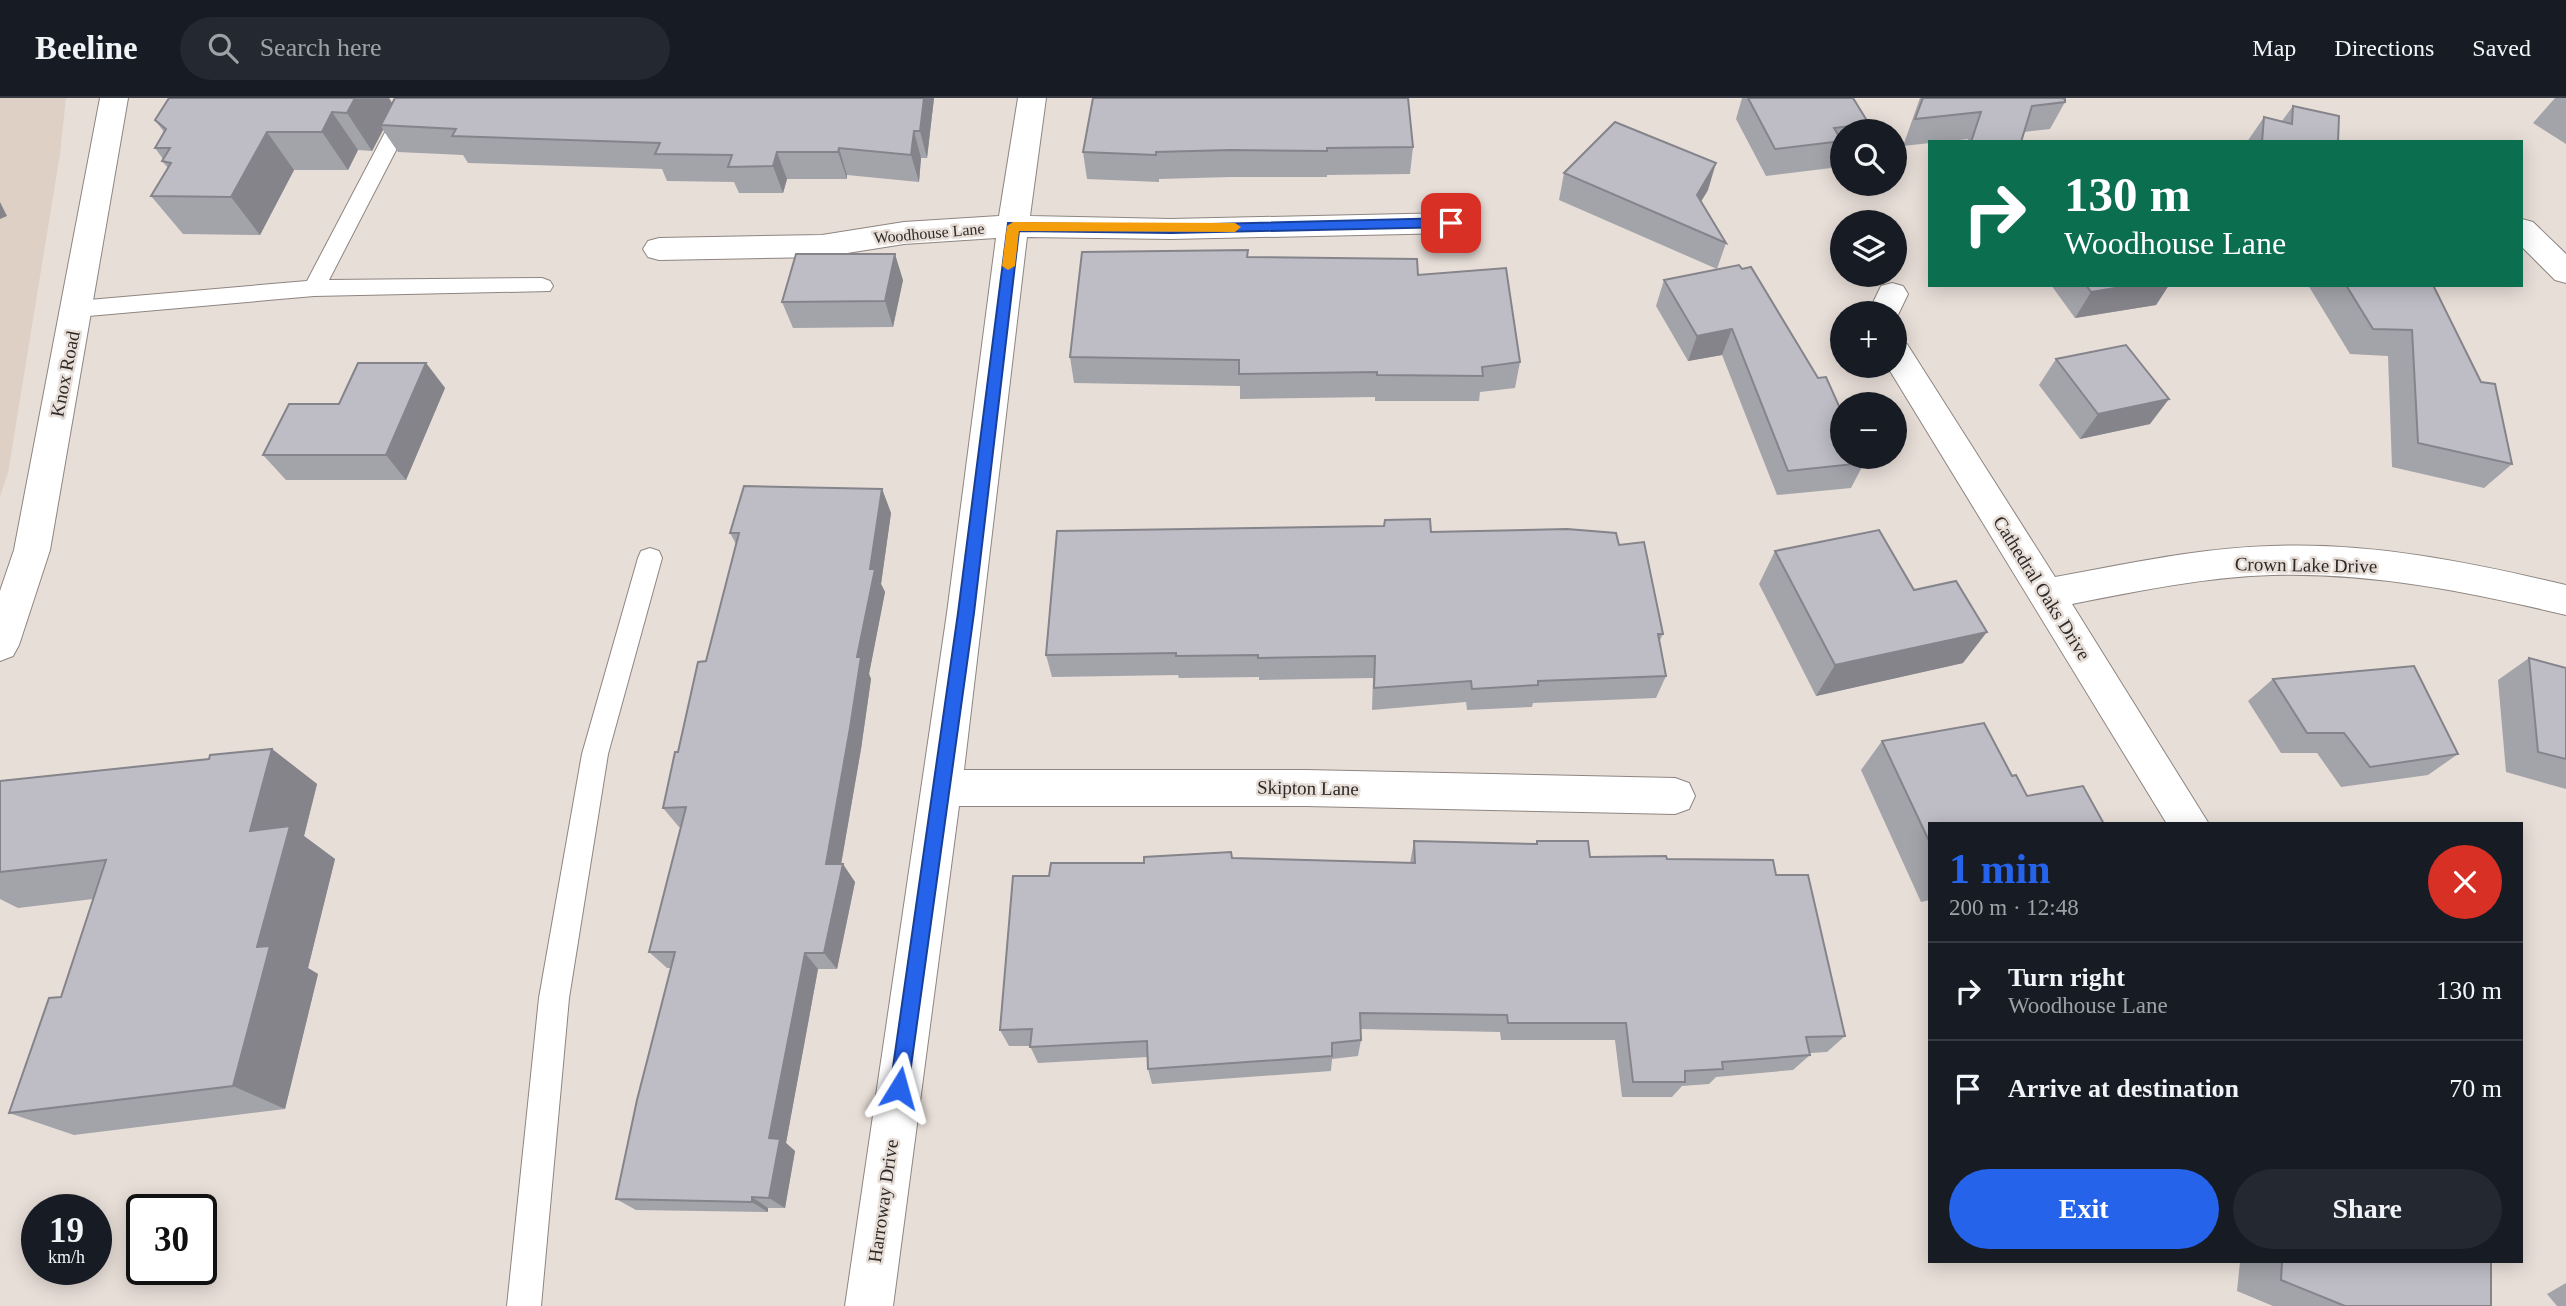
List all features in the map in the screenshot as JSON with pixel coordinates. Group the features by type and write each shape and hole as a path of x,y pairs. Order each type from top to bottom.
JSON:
{"street":[{"name":"Knox Road","path":"2,629 32,550 114,98"},
{"name":"Harroway Drive","path":"869,1306 966,613 1013,226 1032,98"},
{"name":"Woodhouse Lane","path":"659,249 822,246 904,233 1013,226 1171,229 1451,223"},
{"path":"2523,230 2566,272"},
{"name":"Cathedral Oaks Drive","path":"1907,371 2188,822"},
{"name":"Crown Lake Drive","path":"2046,594 2229,563 2281,560 2350,561 2418,570 2566,600"},
{"name":"Skipton Lane","path":"941,788 1306,788 1675,796"}],"lane":[{"path":"314,288 413,98"},
{"path":"77,309 314,288 542,286"},
{"path":"524,1306 554,998 594,754 650,558"}],"shaded area":[{"path":"0,98 66,98 60,154 8,473 0,497"}],"building":[{"path":"169,98 355,98 347,113 332,112 322,132 267,132 231,197 151,196 171,163 162,161 170,148 155,148 166,129 155,120"},
{"path":"395,98 924,98 920,131 914,131 911,155 839,148 838,152 777,152 773,166 728,167 732,155 655,154 660,143 452,136 456,129 381,125"},
{"path":"1093,98 1408,98 1413,147 1327,148 1327,151 1156,152 1156,155 1083,152"},
{"path":"1748,98 1853,98 1866,119 1830,119 1830,142 1775,149"},
{"path":"1923,98 2065,99 2065,102 2032,106 2022,140 1972,140 1981,112 1915,119"},
{"path":"2293,106 2339,116 2338,140 2262,140 2264,117 2292,124"},
{"path":"1615,122 1716,163 1697,195 1726,243 1564,173"},
{"path":"1248,250 1247,257 1417,259 1418,275 1506,268 1520,362 1482,367 1483,376 1377,375 1377,372 1239,374 1239,360 1070,357 1082,252"},
{"path":"796,254 895,254 885,301 782,302"},
{"path":"1739,265 1742,269 1751,267 1818,378 1826,377 1833,392 1830,392 1830,467 1788,471 1732,329 1697,336 1664,280"},
{"path":"2087,287 2121,287 2091,292"},
{"path":"2347,287 2434,287 2481,382 2495,384 2512,464 2418,443 2412,330 2373,329"},
{"path":"2126,345 2169,399 2098,414 2056,359"},
{"path":"358,363 426,363 386,455 263,455 289,404 339,404"},
{"path":"744,486 882,489 870,569 875,569 857,657 861,657 826,864 843,864 824,953 805,953 769,1138 780,1139 769,1198 752,1197 752,1202 616,1199 637,1100 675,952 649,952 686,807 663,808 698,662 706,661 739,533 730,533"},
{"path":"1430,519 1431,532 1567,529 1616,533 1619,545 1644,542 1663,634 1658,634 1666,676 1538,681 1538,685 1472,689 1471,681 1374,688 1375,656 1258,658 1258,655 1176,656 1176,653 1046,655 1057,531 1384,526 1385,520"},
{"path":"1879,530 1914,590 1956,581 1987,632 1835,665 1775,551"},
{"path":"2529,658 2566,668 2566,759 2538,752"},
{"path":"2414,666 2458,754 2370,767 2344,733 2307,733 2273,679"},
{"path":"1984,723 2012,776 2016,775 2027,796 2083,786 2103,822 1928,822 1928,839 1882,741"},
{"path":"272,749 250,831 290,826 257,947 270,946 233,1086 9,1113 49,998 61,997 106,860 0,872 0,781 209,759 210,755"},
{"path":"1414,841 1537,844 1537,841 1588,841 1590,857 1666,856 1667,859 1773,860 1776,875 1808,875 1845,1036 1806,1037 1810,1055 1722,1062 1723,1069 1685,1071 1685,1082 1633,1082 1626,1023 1508,1023 1507,1015 1360,1013 1361,1040 1332,1043 1332,1056 1148,1069 1147,1041 1030,1047 1032,1029 1000,1030 1013,876 1049,876 1051,863 1144,863 1144,857 1231,852 1232,858 1415,863"},
{"path":"2282,1263 2491,1263 2491,1306 2345,1306 2281,1280"}],"slow traffic":[{"path":"1008,266 1013,226 1171,229 1235,227"}],"route":[{"path":"899,1088 966,613 1013,226 1171,229 1451,223"}]}
